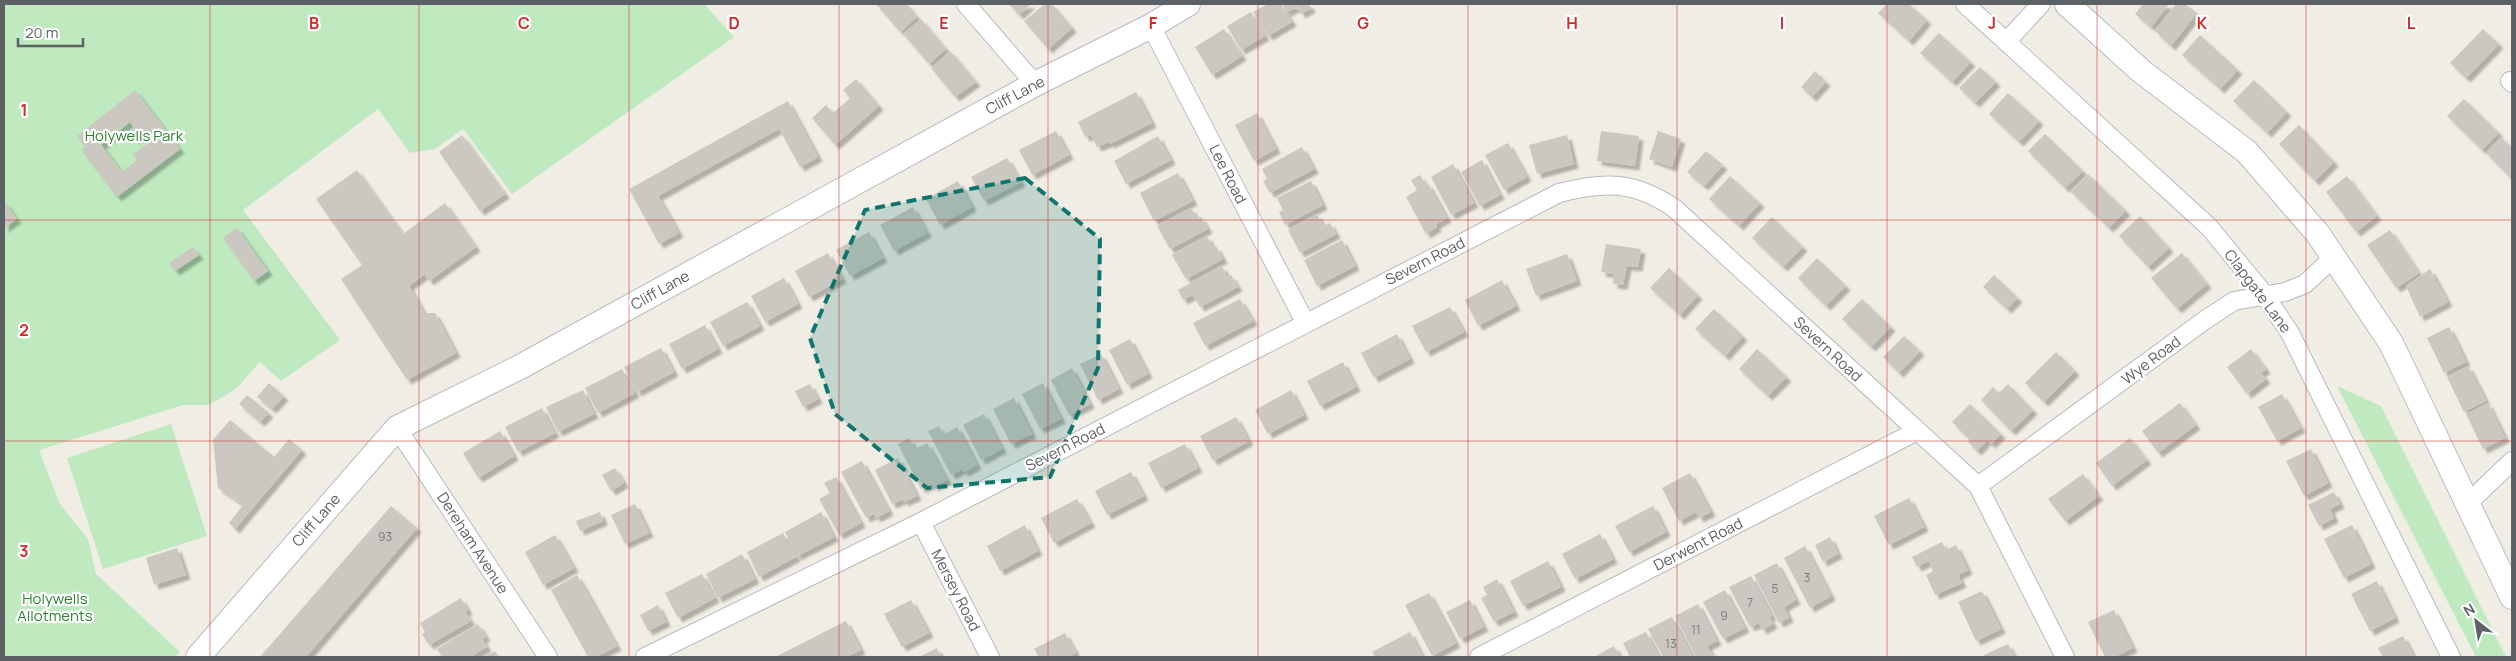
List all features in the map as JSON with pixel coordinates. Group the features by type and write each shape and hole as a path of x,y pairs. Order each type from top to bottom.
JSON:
{"street":[{"path":"966,4 1035,84"},
{"name":"Cliff Lane","path":"198,657 398,428 520,367 1035,84 1151,26 1188,4"},
{"name":"Clapgate Lane","path":"1965,4 2209,227 2264,294 2290,333 2451,657"},
{"path":"2006,42 2040,4"},
{"path":"2068,4 2141,71 2247,152 2291,201 2334,257 2391,343 2466,505 2512,598"},
{"name":"Lee Road","path":"1151,26 1305,322"},
{"name":"Severn Road","path":"645,657 921,522 1558,193 1585,186 1635,188 1656,196 1674,208 1978,486 2065,657"},
{"name":"Wye Road","path":"1978,486 2205,320 2234,301 2264,294 2285,292 2305,284 2334,257"},
{"name":"Dereham Avenue","path":"398,428 548,657"},
{"name":"Derwent Road","path":"1479,657 1917,431"},
{"path":"2466,505 2512,462"},
{"name":"Mersey Road","path":"921,522 990,657"}],"highlighted area":[{"path":"1025,178 1100,239 1098,368 1050,477 927,488 835,414 810,338 865,210"}],"green space":[{"name":"Holywells Park","path":"4,4 704,4 734,37 512,194 463,129 435,149 410,153 378,109 243,210 340,340 281,381 260,362 236,389 209,405 183,405 39,450 60,504 88,539 96,574 180,652 175,657 4,657"},
{"path":"2337,386 2381,406 2506,657 2476,657"},
{"path":"171,424 207,536 103,569 67,458"}],"building":[{"path":"876,4 907,4 917,17 900,32"},
{"path":"1009,4 1031,4 1019,15"},
{"path":"1045,4 1052,4 1072,28 1048,49 1024,21"},
{"path":"1268,4 1281,4 1292,22 1268,36 1253,12"},
{"path":"1282,4 1309,4 1311,8 1301,14 1297,7 1287,12"},
{"path":"1887,4 1909,4 1927,20 1909,41 1878,13"},
{"path":"2143,4 2169,4 2151,27 2135,14"},
{"path":"2176,4 2185,4 2197,13 2171,46 2155,31"},
{"path":"1251,12 1265,36 1241,50 1227,26"},
{"path":"921,19 946,49 929,64 903,34"},
{"path":"1224,29 1242,56 1212,75 1195,47"},
{"path":"2483,29 2499,44 2466,78 2450,63"},
{"path":"1939,33 1971,62 1952,82 1920,53"},
{"path":"2200,35 2238,70 2220,89 2182,55"},
{"path":"950,51 976,82 955,97 931,68"},
{"path":"1980,67 1996,82 1975,103 1959,88"},
{"path":"1815,71 1826,82 1812,97 1801,87"},
{"path":"856,79 879,106 835,145 812,118 826,105 833,113 848,100 850,98 843,90"},
{"path":"2254,80 2287,112 2267,133 2233,101"},
{"path":"135,90 180,149 117,197 81,150 85,147 77,136","holes":["130,122 134,128 129,132 135,140 140,136 147,144 133,154 137,160 122,172 101,145"]},
{"path":"1136,92 1152,123 1110,144 1109,142 1097,147 1091,135 1085,137 1078,122"},
{"path":"2008,93 2039,121 2019,142 1989,114"},
{"path":"2464,99 2499,133 2482,150 2447,116"},
{"path":"788,101 818,157 800,167 779,129 658,196 679,233 659,244 629,189"},
{"path":"1257,113 1276,149 1254,161 1235,125"},
{"path":"2299,125 2334,162 2315,181 2279,144"},
{"path":"1056,131 1069,155 1032,175 1019,150"},
{"path":"1601,131 1639,136 1635,166 1597,161"},
{"path":"1658,131 1681,139 1672,167 1649,159"},
{"path":"2045,134 2083,171 2065,188 2028,151"},
{"path":"462,135 505,194 480,211 439,152"},
{"path":"1567,135 1574,164 1537,174 1529,145"},
{"path":"1158,136 1171,160 1126,184 1114,161"},
{"path":"2501,137 2512,148 2512,179 2486,153"},
{"path":"1508,143 1527,177 1504,190 1485,155"},
{"path":"1302,147 1314,169 1270,193 1263,181 1267,179 1262,169"},
{"path":"1706,151 1723,165 1704,186 1687,172"},
{"path":"1007,158 1021,182 984,201 971,177"},
{"path":"1482,160 1500,195 1480,206 1461,172"},
{"path":"1453,164 1474,203 1451,215 1431,177"},
{"path":"357,170 403,234 445,203 476,247 429,281 425,274 409,286 424,313 435,313 456,353 407,380 341,279 362,265 316,199"},
{"path":"1178,173 1193,201 1154,221 1140,193"},
{"path":"2088,174 2126,211 2109,228 2071,192"},
{"path":"1420,175 1426,185 1428,184 1447,218 1436,224 1437,227 1426,234 1406,197 1417,190 1411,180"},
{"path":"1730,176 1760,203 1739,226 1709,199"},
{"path":"2347,176 2377,216 2356,232 2326,192"},
{"path":"958,181 972,207 940,225 926,199"},
{"path":"1311,181 1323,205 1285,225 1279,212 1283,210 1277,198"},
{"path":"4,201 17,219 4,228"},
{"path":"913,207 927,233 894,251 880,225"},
{"path":"1191,208 1198,219 1201,217 1208,229 1170,249 1157,226"},
{"path":"1317,214 1323,226 1330,223 1336,234 1300,253 1288,230"},
{"path":"2140,216 2169,248 2148,267 2119,236"},
{"path":"1772,217 1803,247 1783,267 1752,238"},
{"path":"237,228 268,271 254,281 223,238"},
{"path":"2390,230 2419,273 2396,288 2367,245"},
{"path":"869,232 883,258 850,276 836,250"},
{"path":"1207,236 1213,248 1216,246 1223,259 1186,279 1172,255"},
{"path":"1342,240 1355,266 1317,286 1304,260"},
{"path":"1606,244 1641,249 1638,267 1627,266 1623,285 1613,284 1614,274 1601,272"},
{"path":"193,247 199,255 175,271 169,263"},
{"path":"828,253 842,279 809,297 795,271"},
{"path":"2182,253 2207,284 2177,309 2151,278"},
{"path":"1567,254 1577,281 1536,296 1526,269"},
{"path":"1817,258 1846,286 1826,306 1798,278"},
{"path":"1222,266 1227,277 1231,275 1238,287 1200,307 1193,295 1183,300 1178,290"},
{"path":"1669,268 1698,295 1680,315 1650,288"},
{"path":"2430,269 2448,302 2420,317 2406,286"},
{"path":"1994,275 2018,298 2007,309 1983,287"},
{"path":"784,278 798,304 765,322 751,296"},
{"path":"1502,280 1516,306 1478,326 1465,300"},
{"path":"1240,299 1253,321 1205,346 1193,323"},
{"path":"1862,299 1891,327 1871,347 1842,319"},
{"path":"747,302 760,326 723,346 710,322"},
{"path":"1450,307 1464,332 1426,352 1412,326"},
{"path":"1714,309 1743,336 1725,356 1695,329"},
{"path":"705,325 718,349 682,369 669,344"},
{"path":"2449,327 2466,362 2444,373 2427,338"},
{"path":"1397,334 1410,359 1374,378 1361,353"},
{"path":"1904,336 1920,351 1899,373 1883,357"},
{"path":"1130,339 1148,374 1127,385 1109,350"},
{"path":"661,348 674,372 637,392 624,367"},
{"path":"1757,349 1787,377 1768,396 1739,369"},
{"path":"2251,349 2266,369 2261,373 2266,379 2247,394 2227,367"},
{"path":"2056,352 2075,371 2044,402 2025,383"},
{"path":"1101,354 1119,389 1098,400 1080,364"},
{"path":"1343,362 1356,387 1320,406 1307,381"},
{"path":"2468,366 2486,401 2464,412 2447,377"},
{"path":"1072,368 1090,404 1069,415 1051,380"},
{"path":"622,369 635,393 598,413 585,388"},
{"path":"269,383 284,396 272,409 257,397"},
{"path":"1043,383 1061,419 1040,429 1022,394"},
{"path":"810,384 818,399 803,407 795,391"},
{"path":"2008,384 2033,410 2011,431 1981,400 1993,387 1999,393"},
{"path":"583,390 594,414 558,432 546,407"},
{"path":"1291,390 1304,415 1268,434 1255,410"},
{"path":"2282,394 2301,428 2277,441 2258,407"},
{"path":"247,395 269,413 260,422 239,404"},
{"path":"1014,398 1032,434 1011,444 993,409"},
{"path":"2180,403 2196,425 2158,453 2142,431"},
{"path":"2488,403 2505,438 2483,449 2466,414"},
{"path":"1970,404 2001,434 1991,444 1987,440 1977,451 1968,442 1970,440 1952,422"},
{"path":"542,408 555,433 518,452 505,427"},
{"path":"984,414 1002,449 981,460 963,425"},
{"path":"1236,417 1249,441 1213,461 1200,436"},
{"path":"230,420 274,457 289,439 302,450 235,529 229,523 243,505 218,488 213,440"},
{"path":"939,426 943,435 957,427 977,465 964,472 962,469 951,475 928,431"},
{"path":"500,431 514,456 478,478 463,453"},
{"path":"909,438 915,449 927,443 947,480 934,487 933,484 921,489 898,444"},
{"path":"2130,438 2147,460 2112,486 2096,463"},
{"path":"1185,444 1198,468 1161,488 1148,463"},
{"path":"2311,449 2328,483 2304,496 2286,461"},
{"path":"898,458 917,496 904,502 903,499 892,504 875,470"},
{"path":"862,461 889,511 876,518 874,514 866,518 841,472"},
{"path":"615,468 624,483 611,491 602,475"},
{"path":"1131,472 1144,496 1107,515 1095,491"},
{"path":"1690,473 1711,512 1699,518 1696,512 1679,521 1662,488"},
{"path":"2083,474 2099,496 2065,521 2048,499"},
{"path":"836,477 861,523 839,535 819,499 830,493 824,483"},
{"path":"2334,492 2340,504 2330,509 2334,518 2319,526 2308,505"},
{"path":"1909,498 1924,527 1889,545 1874,516"},
{"path":"1077,499 1091,523 1054,543 1041,518"},
{"path":"635,504 649,533 625,544 611,515"},
{"path":"391,506 417,528 306,657 260,657"},
{"path":"1653,506 1666,532 1629,552 1615,526"},
{"path":"600,512 603,521 580,531 576,521"},
{"path":"821,512 834,537 797,556 785,532"},
{"path":"1025,525 1038,551 1000,571 987,546"},
{"path":"2352,525 2371,564 2344,578 2324,539"},
{"path":"783,533 796,557 759,577 747,552"},
{"path":"1600,534 1613,559 1575,579 1562,554"},
{"path":"555,535 574,568 543,585 525,552"},
{"path":"1830,537 1838,554 1823,562 1815,545"},
{"path":"1942,542 1946,550 1956,545 1968,570 1958,575 1962,583 1935,595 1926,575 1933,571 1929,561 1917,567 1912,557"},
{"path":"1805,546 1831,596 1810,608 1784,558"},
{"path":"177,548 186,575 154,585 146,558"},
{"path":"742,554 755,579 718,598 706,574"},
{"path":"1548,561 1561,587 1523,606 1510,581"},
{"path":"1777,563 1796,600 1784,607 1789,618 1779,623 1754,575"},
{"path":"702,574 715,598 678,618 665,593"},
{"path":"577,575 617,646 596,657 588,657 551,590"},
{"path":"1751,576 1772,616 1769,617 1773,624 1762,630 1759,623 1750,627 1729,587"},
{"path":"1497,579 1514,612 1494,622 1481,598 1487,595 1483,587"},
{"path":"2377,581 2395,618 2370,631 2351,594"},
{"path":"1725,590 1745,628 1723,639 1703,602"},
{"path":"1982,591 2001,629 1976,641 1958,602"},
{"path":"1429,593 1456,643 1432,656 1405,605"},
{"path":"461,598 468,610 465,612 471,621 429,645 422,634 425,632 420,623"},
{"path":"911,600 929,633 902,647 884,614"},
{"path":"1470,600 1484,627 1460,639 1446,612"},
{"path":"1698,604 1717,641 1707,646 1714,657 1696,657 1675,616"},
{"path":"658,605 666,622 648,631 640,615"},
{"path":"2114,610 2133,648 2114,657 2105,657 2088,622"},
{"path":"1672,617 1693,657 1663,657 1648,629"},
{"path":"846,621 861,650 846,657 775,657"},
{"path":"478,624 486,637 482,639 487,647 470,657 442,657 437,649"},
{"path":"1410,632 1423,657 1375,657 1372,652"},
{"path":"1646,632 1659,657 1630,657 1623,643"},
{"path":"1065,633 1076,653 1068,657 1039,657 1034,649"},
{"path":"2403,636 2414,657 2383,657 2378,648"},
{"path":"2008,644 2015,657 1984,657 1984,655"},
{"path":"1614,646 1620,657 1594,657"},
{"path":"937,648 941,657 919,657"},
{"path":"495,651 499,657 484,657 491,653"}],"park label":[{"name":"Holywells Allotments","path":"55,606"}]}
